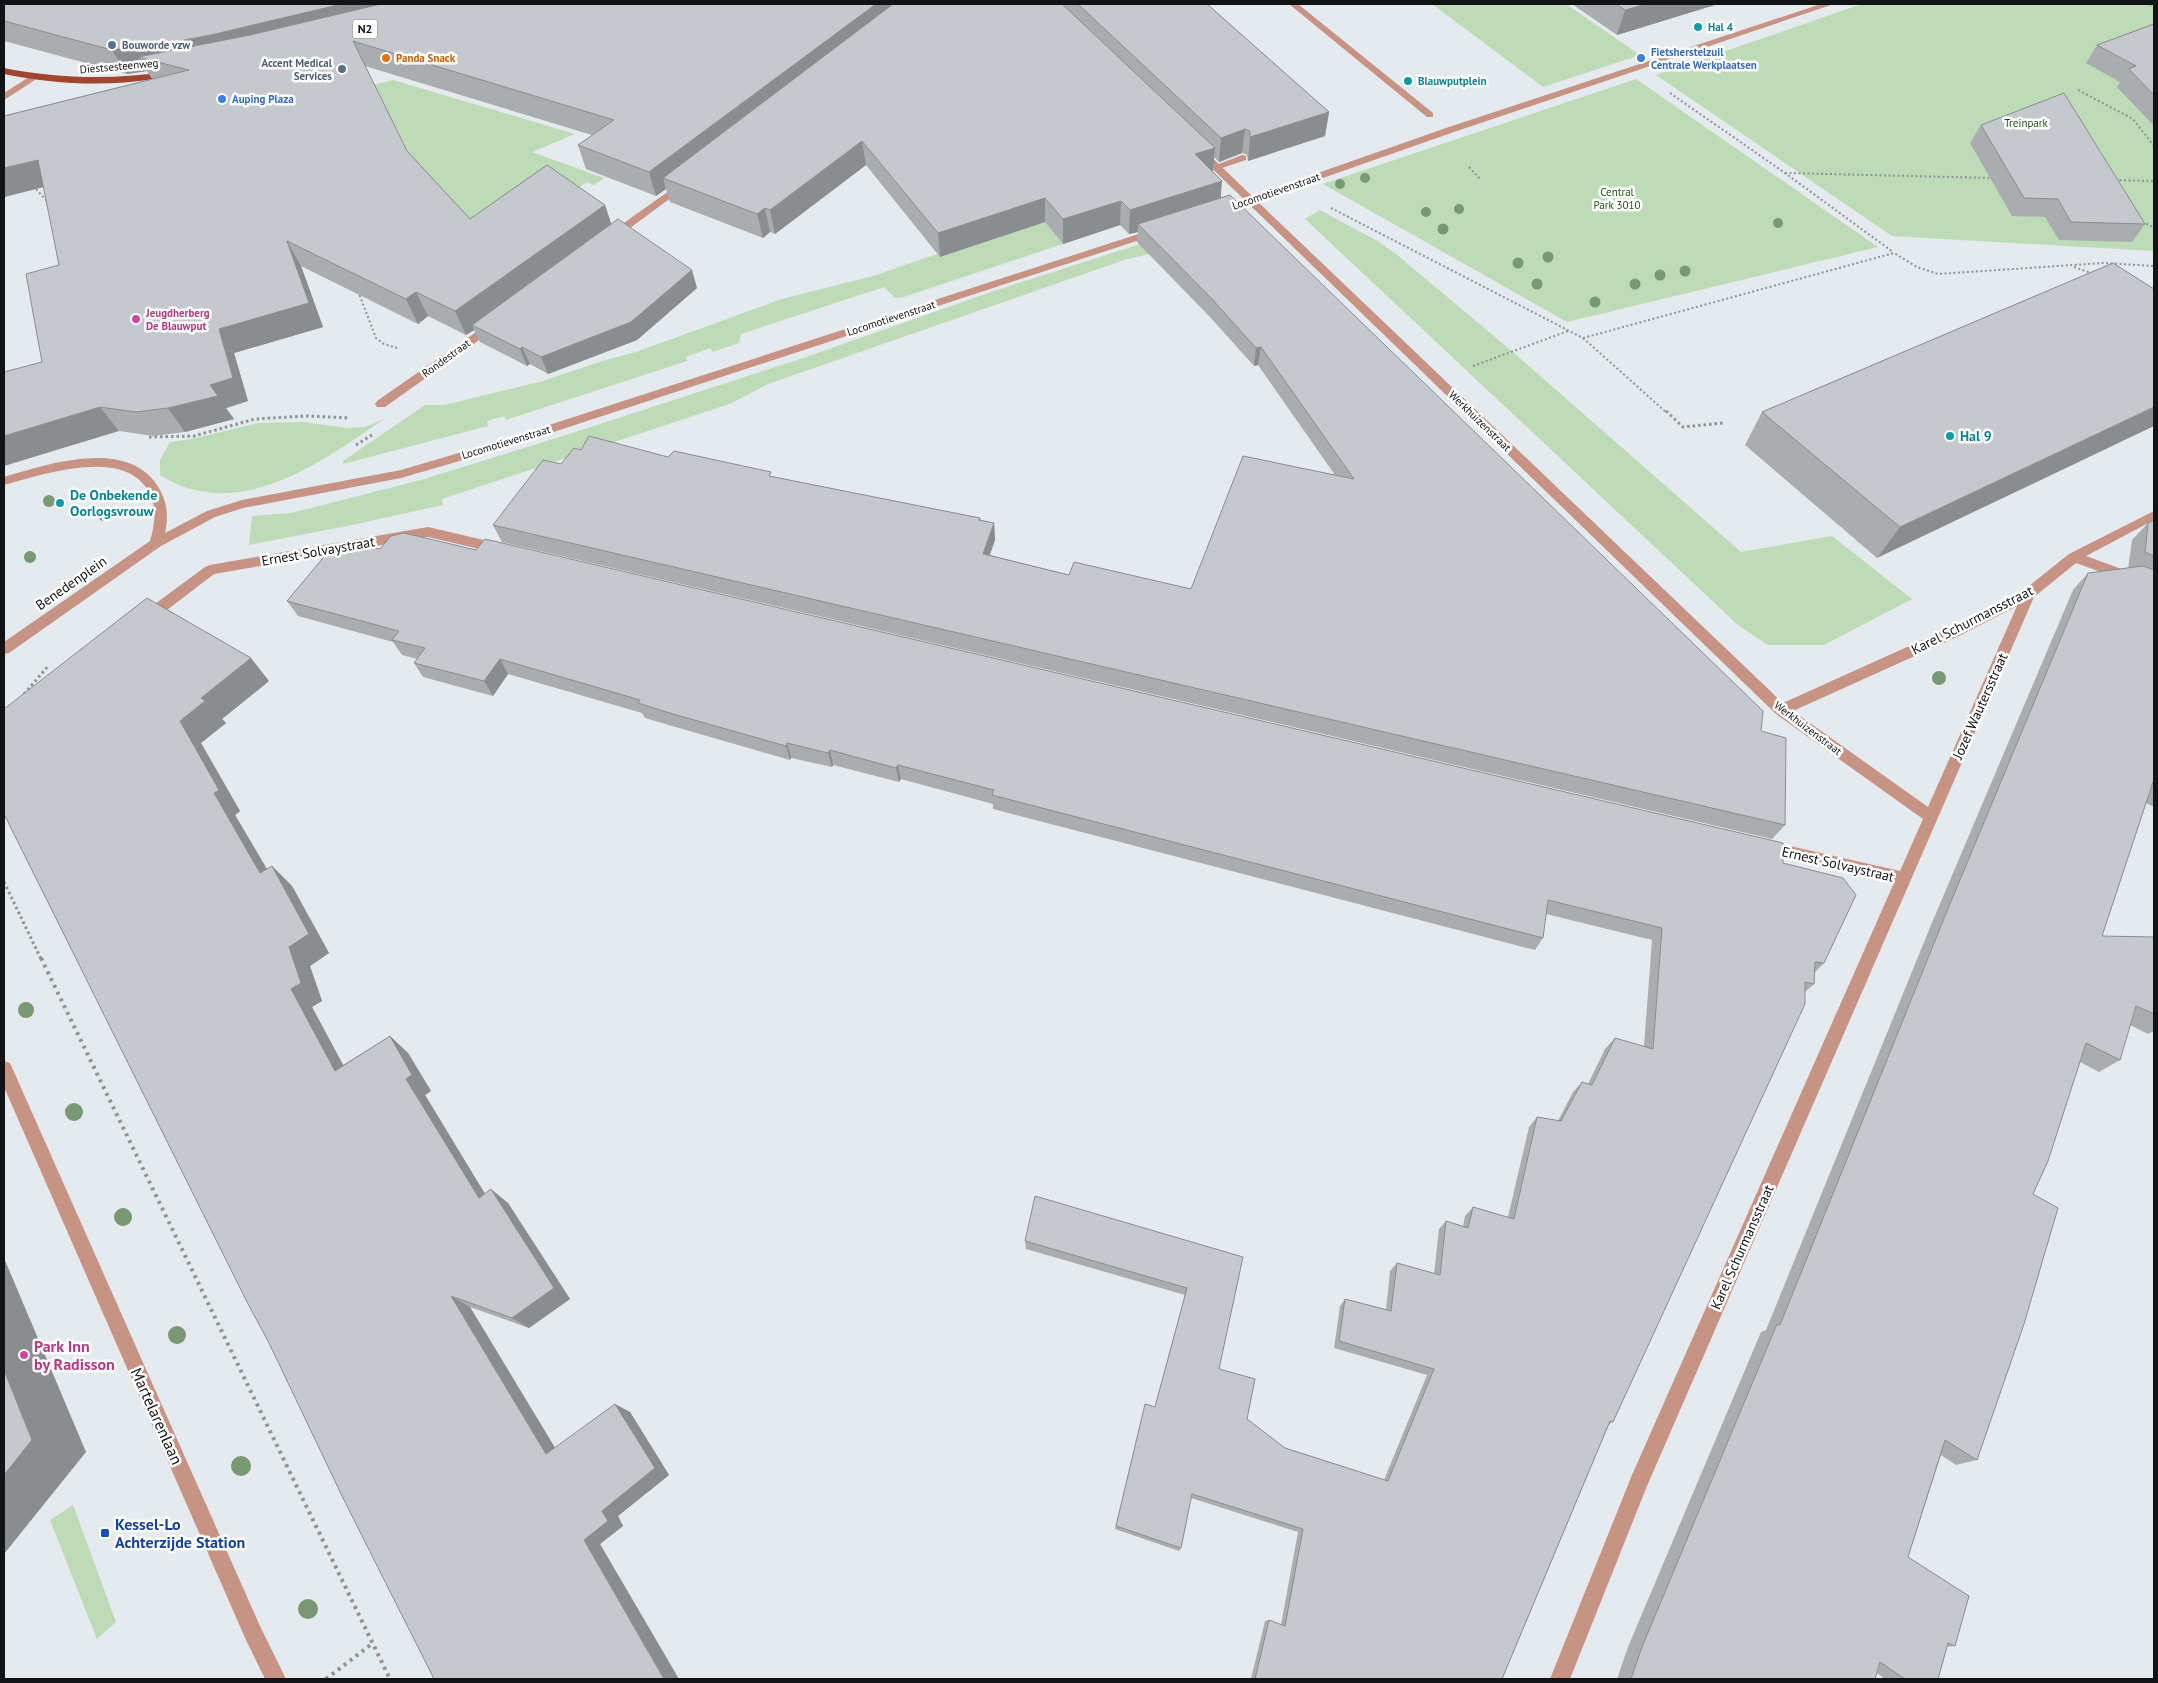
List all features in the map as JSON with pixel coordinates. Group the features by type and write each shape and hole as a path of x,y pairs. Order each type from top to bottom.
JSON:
{"main road":[{"name":"Diestsesteenweg","path":"4,71 32,78 78,82 136,79 183,72"}],"street":[{"path":"1293,4 1430,115"},
{"name":"Locomotievenstraat","path":"1209,214 1635,68 1829,4"},
{"path":"4,96 32,78"},
{"name":"Werkhuizenstraat","path":"1191,143 1781,710 1931,817"},
{"path":"1216,167 1242,158"},
{"path":"605,242 692,178"},
{"name":"Locomotievenstraat","path":"156,543 211,514 270,498 401,474 520,438 1171,226"},
{"name":"Rondestraat","path":"381,404 502,318"},
{"path":"4,481 73,465 113,464 128,467 139,472 150,484 161,503 162,516 156,543"},
{"name":"Karel Schurmansstraat","path":"1781,710 1954,632 2029,594 2074,557 2154,515"},
{"name":"Ernest Solvaystraat","path":"131,629 210,570 428,532 516,553"},
{"name":"Benedenplein","path":"4,649 156,543"},
{"path":"2074,557 2154,586"},
{"name":"Jozef Wautersstraat","path":"1931,817 2029,594"},
{"name":"Karel Schurmansstraat","path":"1560,1679 1639,1482 1931,817"},
{"name":"Ernest Solvaystraat","path":"1748,842 1904,879"},
{"name":"Martelarenlaan","path":"4,1069 253,1633 276,1679"}],"path":[{"path":"2150,4 2154,8"},
{"path":"1635,68 1785,173 1894,253 1927,271 1938,274 1972,273 2103,263 2154,266"},
{"path":"2078,90 2133,119 2154,146"},
{"path":"1469,167 1482,180"},
{"path":"1785,173 2003,178"},
{"path":"32,180 34,189 54,208"},
{"path":"2117,188 2112,180 2154,181"},
{"path":"1290,186 1583,338 1682,427 1723,423"},
{"path":"2136,220 2154,227"},
{"path":"1583,338 1894,253"},
{"path":"2071,266 2099,276"},
{"path":"358,290 376,338 384,344 397,349 434,352 439,364"},
{"path":"1481,363 1569,331"},
{"path":"143,437 194,436 255,419 306,416 351,418 371,412 381,404"},
{"path":"22,697 52,662"},
{"path":"4,882 390,1679"},
{"path":"326,1679 373,1643"}],"green space":[{"path":"1432,4 1566,4 1640,55 1543,87"},
{"name":"Treinpark","path":"1862,4 2154,4 2154,251 1892,236 1656,75"},
{"name":"Central Park 3010","path":"1636,79 1878,247 1567,322 1323,184"},
{"path":"393,80 575,134 532,152 604,178 594,185 587,182 553,205 458,261 304,102"},
{"path":"1320,210 1379,242 1396,254 1513,352 1741,552 1832,536 1912,599 1824,645 1768,645 1738,625 1305,219"},
{"path":"1215,220 1149,254 1127,259 768,384 732,403 442,499 443,505 249,545 252,516 291,513 421,480 806,357 994,291"},
{"path":"1045,222 1063,244 904,297 895,298 884,287 741,334 739,343 713,352 710,348 686,357 687,361 506,420 504,416 487,421 488,426 343,464 343,461 425,405 444,405 543,381 602,361 636,352 782,299 873,276 937,254 941,257"},
{"path":"384,419 306,469 277,482 248,490 219,493 189,488 160,475 160,460 170,442 192,439 258,423 304,422 347,428 365,427"},
{"path":"73,1505 116,1622 97,1639 50,1520"}],"building":[{"path":"4,4 342,4 211,35 112,50 4,21"},
{"path":"381,4 876,4 649,172 578,145 614,120 353,41 407,151 470,219 547,165 605,205 455,311 416,292 406,299 287,241 309,303 219,329 233,378 210,385 218,396 168,408 136,412 100,407 4,436 4,372 42,362 26,274 59,265 38,160 4,168 4,116 189,70 138,57 250,35"},
{"path":"893,4 1062,4 1215,148 1195,154 1222,181 1130,210 1121,201 1063,219 1045,198 938,233 862,141 770,210 765,208 757,214 663,178"},
{"path":"1078,4 1207,4 1329,112 1250,137 1250,131 1245,129 1221,138"},
{"path":"1616,4 1647,4 1625,10"},
{"path":"2154,24 2154,95 2129,69 2136,66 2097,45"},
{"path":"2064,93 2145,224 2071,222 2058,199 2024,198 1981,125"},
{"path":"1230,195 1763,711 1761,731 1786,738 1785,825 493,525 543,460 561,464 574,448 581,450 589,436 668,457 674,451 771,472 769,476 980,518 979,520 994,523 983,554 1069,575 1074,562 1191,589 1243,456 1354,479 1261,347 1256,348 1212,299 1138,224"},
{"path":"618,219 692,270 631,322 541,357 522,347 520,349 472,325"},
{"name":"Hal 9","path":"2113,263 2154,289 2154,407 1900,527 1762,412"},
{"path":"2154,520 2154,556 2145,552 2148,523"},
{"path":"404,533 476,550 485,539 1783,843 1783,863 1843,878 1856,895 1824,963 1815,962 1814,984 1805,982 1805,1004 1613,1422 1610,1421 1502,1679 1255,1679 1269,1620 1285,1626 1303,1529 1192,1494 1181,1548 1116,1526 1145,1404 1155,1407 1187,1288 1025,1241 1035,1196 1243,1257 1219,1369 1255,1379 1247,1419 1285,1448 1388,1481 1434,1369 1339,1341 1345,1299 1391,1311 1397,1263 1440,1275 1446,1221 1468,1228 1473,1207 1514,1219 1537,1117 1561,1121 1582,1082 1592,1085 1615,1038 1653,1049 1662,928 1548,900 1543,938 992,795 994,790 898,765 896,768 830,750 828,753 787,743 786,746 673,714 638,703 640,700 500,659 484,681 414,663 425,648 392,640 399,631 287,601 333,546 348,550 353,543 380,549 391,536"},
{"path":"2143,566 2154,570 2154,783 2102,936 2154,937 2154,1014 2136,1006 2120,1060 2086,1043 2048,1161 2033,1194 2058,1208 2024,1324 1977,1460 1945,1440 1908,1557 1969,1596 1955,1646 1948,1643 1938,1679 1905,1679 1880,1662 1875,1679 1631,1679 1642,1647 1777,1324 1780,1325 1947,911 2088,573"},
{"path":"147,598 251,658 201,698 205,701 180,721 219,790 214,793 260,873 272,866 309,934 289,947 301,983 291,989 335,1071 390,1036 412,1075 406,1079 479,1198 491,1189 554,1288 512,1318 451,1296 546,1454 615,1404 655,1468 602,1511 608,1521 584,1540 664,1679 434,1679 343,1498 269,1343 4,814 4,709"},
{"path":"4,1370 32,1440 4,1475"}],"place":[{"name":"Hal 4","path":"1698,27"},
{"name":"Bouworde vzw","path":"112,45"},
{"name":"Panda Snack","path":"386,58"},
{"name":"Fietsherstelzuil Centrale Werkplaatsen","path":"1641,58"},
{"name":"Accent Medical Services","path":"342,69"},
{"name":"Blauwputplein","path":"1408,81"},
{"name":"Auping Plaza","path":"222,99"},
{"name":"Jeugdherberg De Blauwput","path":"136,319"},
{"name":"Hal 9","path":"1950,436"},
{"name":"De Onbekende Oorlogsvrouw","path":"60,503"},
{"name":"Park Inn by Radisson","path":"24,1355"},
{"name":"Kessel-Lo Achterzijde Station","path":"105,1533"}]}
